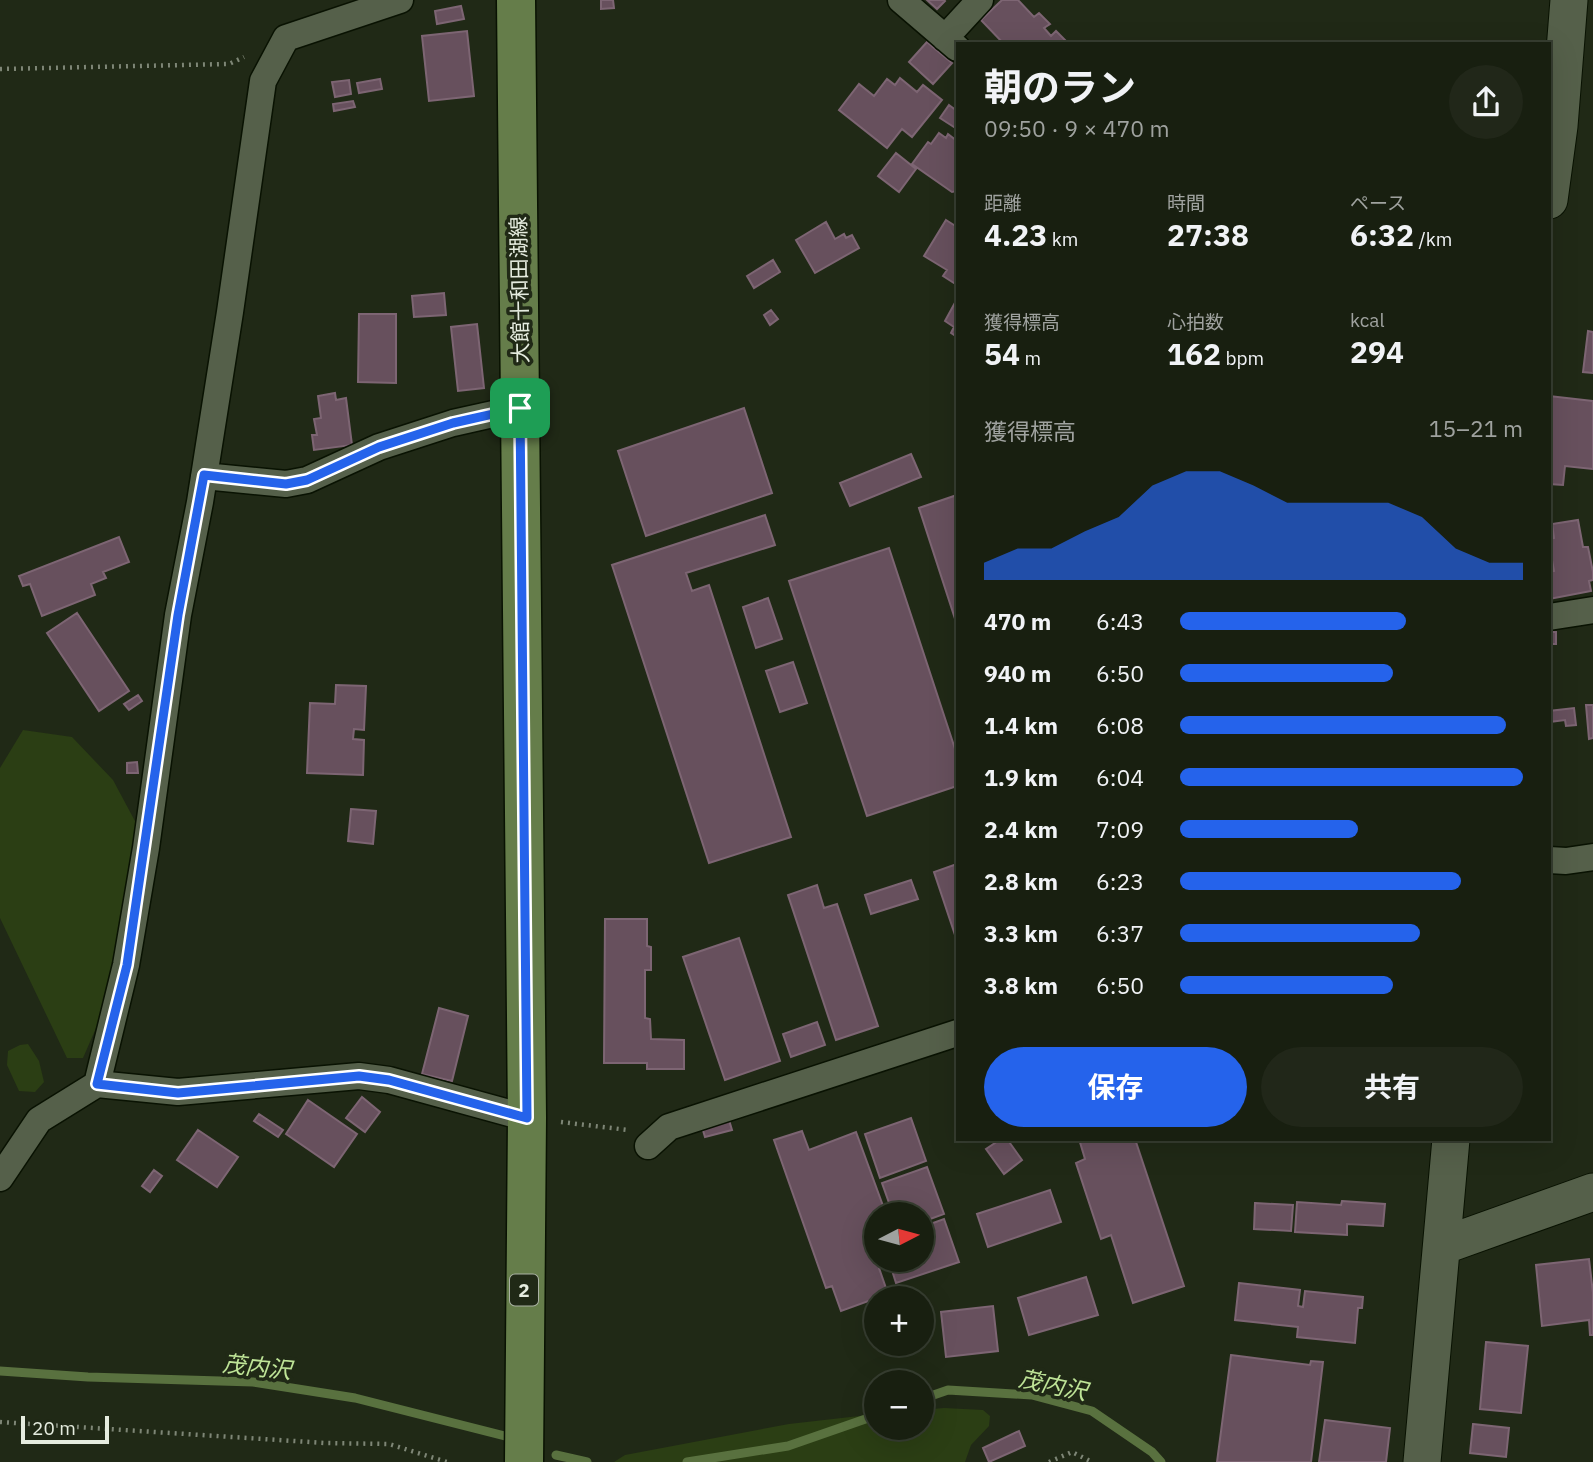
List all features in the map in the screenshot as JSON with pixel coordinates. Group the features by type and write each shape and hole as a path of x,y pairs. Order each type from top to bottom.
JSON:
{"main road":[{"name":"大館十和田湖線","path":"516,0 527,1118 524,1462"}],"street":[{"path":"97,1084 127,965 178,615 204,475 263,81 286,38 400,0"},
{"path":"901,0 951,43 980,0"},
{"path":"1551,165 1555,94 1569,0"},
{"path":"204,475 286,484 307,480 379,447 453,423 520,408"},
{"path":"1551,617 1593,610"},
{"path":"1551,860 1593,858"},
{"path":"654,1140 669,1126 956,1033"},
{"path":"0,1178 39,1120 97,1084 178,1093 359,1076 389,1080 527,1118"},
{"path":"1422,1462 1451,1141"},
{"path":"1442,1246 1593,1192"}],"path":[{"path":"0,69 229,64 286,38"},
{"path":"527,1118 654,1140"},
{"path":"0,1422 313,1443 389,1444 447,1462"},
{"path":"1049,1462 1072,1452 1092,1462"}],"green space":[{"path":"23,730 72,737 113,780 136,823 106,1005 83,1058 67,1058 0,918 0,768"},
{"path":"28,1044 39,1061 44,1082 35,1092 19,1091 7,1065 8,1051"},
{"path":"934,1409 983,1410 990,1416 989,1426 971,1445 965,1462 614,1462 625,1455 789,1424 864,1415 864,1440 934,1440"}],"building":[{"path":"601,0 613,0 614,8 601,9"},
{"path":"927,0 944,0 945,1 937,9"},
{"path":"1002,0 1018,0 1034,17 1039,13 1050,24 1044,28 1051,36 1056,31 1067,42 1002,42 981,20"},
{"path":"461,6 464,19 437,24 435,11"},
{"path":"467,31 474,96 429,101 422,36"},
{"path":"927,42 952,63 933,84 909,62"},
{"path":"900,78 917,92 923,85 942,100 912,137 902,129 887,148 839,110 859,84 874,96 887,79 895,85"},
{"path":"380,79 382,89 359,93 357,83"},
{"path":"349,80 351,94 335,97 332,82"},
{"path":"353,101 355,107 334,111 333,104"},
{"path":"949,105 956,110 956,128 940,118"},
{"path":"939,133 946,138 948,134 956,140 956,191 952,192 912,164 928,142 931,144"},
{"path":"896,153 916,169 899,192 878,176"},
{"path":"946,220 956,226 956,284 943,276 947,270 924,256"},
{"path":"826,222 835,239 844,234 846,238 852,235 859,248 815,273 796,240"},
{"path":"773,260 780,272 754,288 747,276"},
{"path":"444,293 446,315 414,317 412,296"},
{"path":"956,301 956,336 951,333 954,327 945,321"},
{"path":"771,310 778,319 770,325 764,315"},
{"path":"359,314 396,314 396,383 358,382"},
{"path":"477,324 484,388 458,391 451,327"},
{"path":"1588,331 1593,332 1593,373 1583,372"},
{"path":"335,393 336,400 346,398 352,445 314,450 312,435 317,435 314,419 321,418 318,396"},
{"path":"1551,396 1593,401 1593,469 1565,466 1563,485 1551,484"},
{"path":"744,408 772,493 646,536 618,451"},
{"path":"911,454 921,477 850,506 840,483"},
{"path":"956,495 956,622 919,508"},
{"path":"765,515 775,545 686,573 692,591 709,585 791,837 709,863 612,565"},
{"path":"1578,520 1583,547 1588,547 1593,572 1593,580 1589,581 1591,591 1551,599 1551,572 1554,571 1551,555 1551,539 1554,538 1552,524"},
{"path":"119,537 129,562 103,572 106,578 91,584 95,595 42,616 30,584 23,586 19,576"},
{"path":"889,548 956,752 956,786 867,816 789,581"},
{"path":"768,598 782,639 756,648 743,607"},
{"path":"77,613 129,691 99,711 47,633"},
{"path":"1551,632 1556,632 1556,644 1551,644"},
{"path":"793,662 807,703 780,712 766,671"},
{"path":"336,685 366,686 364,730 354,729 353,739 364,740 363,775 307,773 310,703 335,704"},
{"path":"138,695 142,701 129,710 124,704"},
{"path":"1586,705 1593,705 1593,738 1589,739"},
{"path":"1574,708 1576,725 1566,726 1565,720 1551,722 1551,711"},
{"path":"137,762 138,773 127,773 127,763"},
{"path":"351,809 376,811 373,844 348,841"},
{"path":"956,864 956,938 934,872"},
{"path":"911,880 918,899 871,914 865,895"},
{"path":"817,885 824,908 837,904 878,1026 836,1040 788,895"},
{"path":"605,919 647,919 647,946 651,947 651,970 645,970 645,1018 650,1019 651,1039 684,1040 684,1069 647,1069 647,1063 604,1063"},
{"path":"739,938 780,1061 725,1080 683,957"},
{"path":"439,1008 468,1016 452,1081 422,1074"},
{"path":"817,1022 825,1045 791,1057 783,1034"},
{"path":"362,1097 380,1112 365,1132 346,1118"},
{"path":"308,1100 357,1134 334,1167 286,1134"},
{"path":"259,1114 283,1130 278,1137 254,1121"},
{"path":"911,1118 926,1161 880,1178 865,1134"},
{"path":"729,1120 732,1130 705,1137 702,1127"},
{"path":"198,1130 238,1157 217,1187 177,1160"},
{"path":"802,1131 809,1150 856,1132 882,1202 864,1202 864,1272 880,1272 885,1286 864,1286 864,1303 841,1311 832,1286 826,1288 774,1140"},
{"path":"998,1141 1008,1141 1022,1160 1004,1174 986,1149"},
{"path":"1080,1141 1136,1141 1184,1286 1133,1303 1111,1235 1101,1239 1076,1163 1085,1159"},
{"path":"927,1167 944,1214 934,1218 934,1202 889,1202 882,1183"},
{"path":"154,1170 162,1176 150,1192 142,1186"},
{"path":"1050,1190 1061,1222 988,1247 977,1214"},
{"path":"1342,1201 1385,1204 1383,1226 1347,1224 1347,1235 1295,1232 1297,1202 1341,1205"},
{"path":"1255,1203 1293,1205 1291,1231 1254,1229"},
{"path":"944,1219 959,1262 934,1270 934,1223"},
{"path":"1589,1259 1593,1293 1593,1335 1590,1335 1589,1320 1542,1326 1536,1265"},
{"path":"893,1272 929,1272 896,1283"},
{"path":"1086,1277 1098,1315 1029,1335 1018,1298"},
{"path":"1239,1283 1300,1290 1298,1306 1303,1307 1305,1291 1363,1297 1362,1308 1358,1308 1355,1343 1297,1337 1298,1327 1235,1320"},
{"path":"993,1306 998,1351 946,1357 941,1312"},
{"path":"1486,1342 1528,1346 1521,1413 1480,1409"},
{"path":"1231,1355 1310,1365 1311,1361 1323,1362 1311,1462 1217,1462"},
{"path":"1325,1420 1390,1428 1386,1462 1319,1462"},
{"path":"1473,1424 1509,1428 1506,1457 1470,1453"},
{"path":"1019,1431 1025,1446 989,1462 983,1448"}],"waterway":[{"name":"茂内沢","path":"0,1371 88,1377 253,1382 355,1398 505,1436"},
{"name":"茂内沢","path":"934,1395 948,1390 1032,1395 1092,1411 1152,1452 1161,1462"},
{"name":"茂内沢","path":"687,1462 788,1446 864,1420"},
{"name":"茂内沢","path":"556,1455 587,1462"}],"route":[{"path":"520,408 527,1118 389,1080 359,1076 178,1093 97,1084 127,965 178,615 204,475 286,484 307,480 379,447 453,423 520,408"}]}
